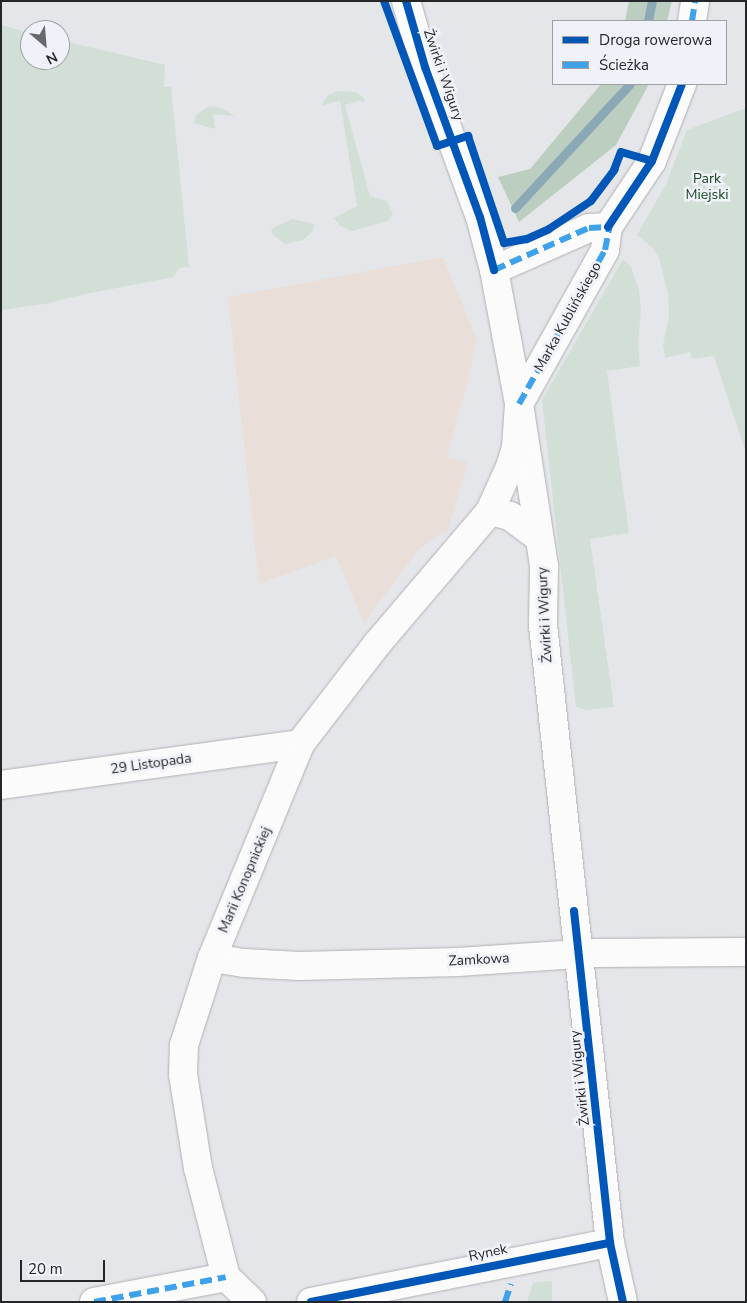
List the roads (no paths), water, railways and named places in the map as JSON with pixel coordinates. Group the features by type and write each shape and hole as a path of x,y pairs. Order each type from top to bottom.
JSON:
{"street":[{"name":"Żwirki i Wigury","path":"406,1 425,67 480,217 494,270 519,404 544,566 543,625 610,1243"},
{"path":"692,20 694,1"},
{"name":"Marka Kublińskiego","path":"519,404 605,250 608,227 652,161 682,85"},
{"path":"494,270 589,228 608,227"},
{"name":"Marii Konopnickiej","path":"226,1277 198,1168 183,1074 186,1038 212,958 300,744 378,644 490,511 510,467 516,447 519,404"},
{"path":"490,511 510,516 539,538"},
{"name":"29 Listopada","path":"1,785 300,744"},
{"name":"Zamkowa","path":"212,958 244,963 299,966 458,962 622,952 746,952"},
{"path":"610,1243 623,1302"},
{"name":"Rynek","path":"311,1302 610,1243"},
{"path":"94,1302 226,1277 252,1302"}],"waterway":[{"path":"648,20 652,1"},
{"path":"515,208 629,85"}],"park label":[{"name":"Park Miejski","path":"707,187"}]}
